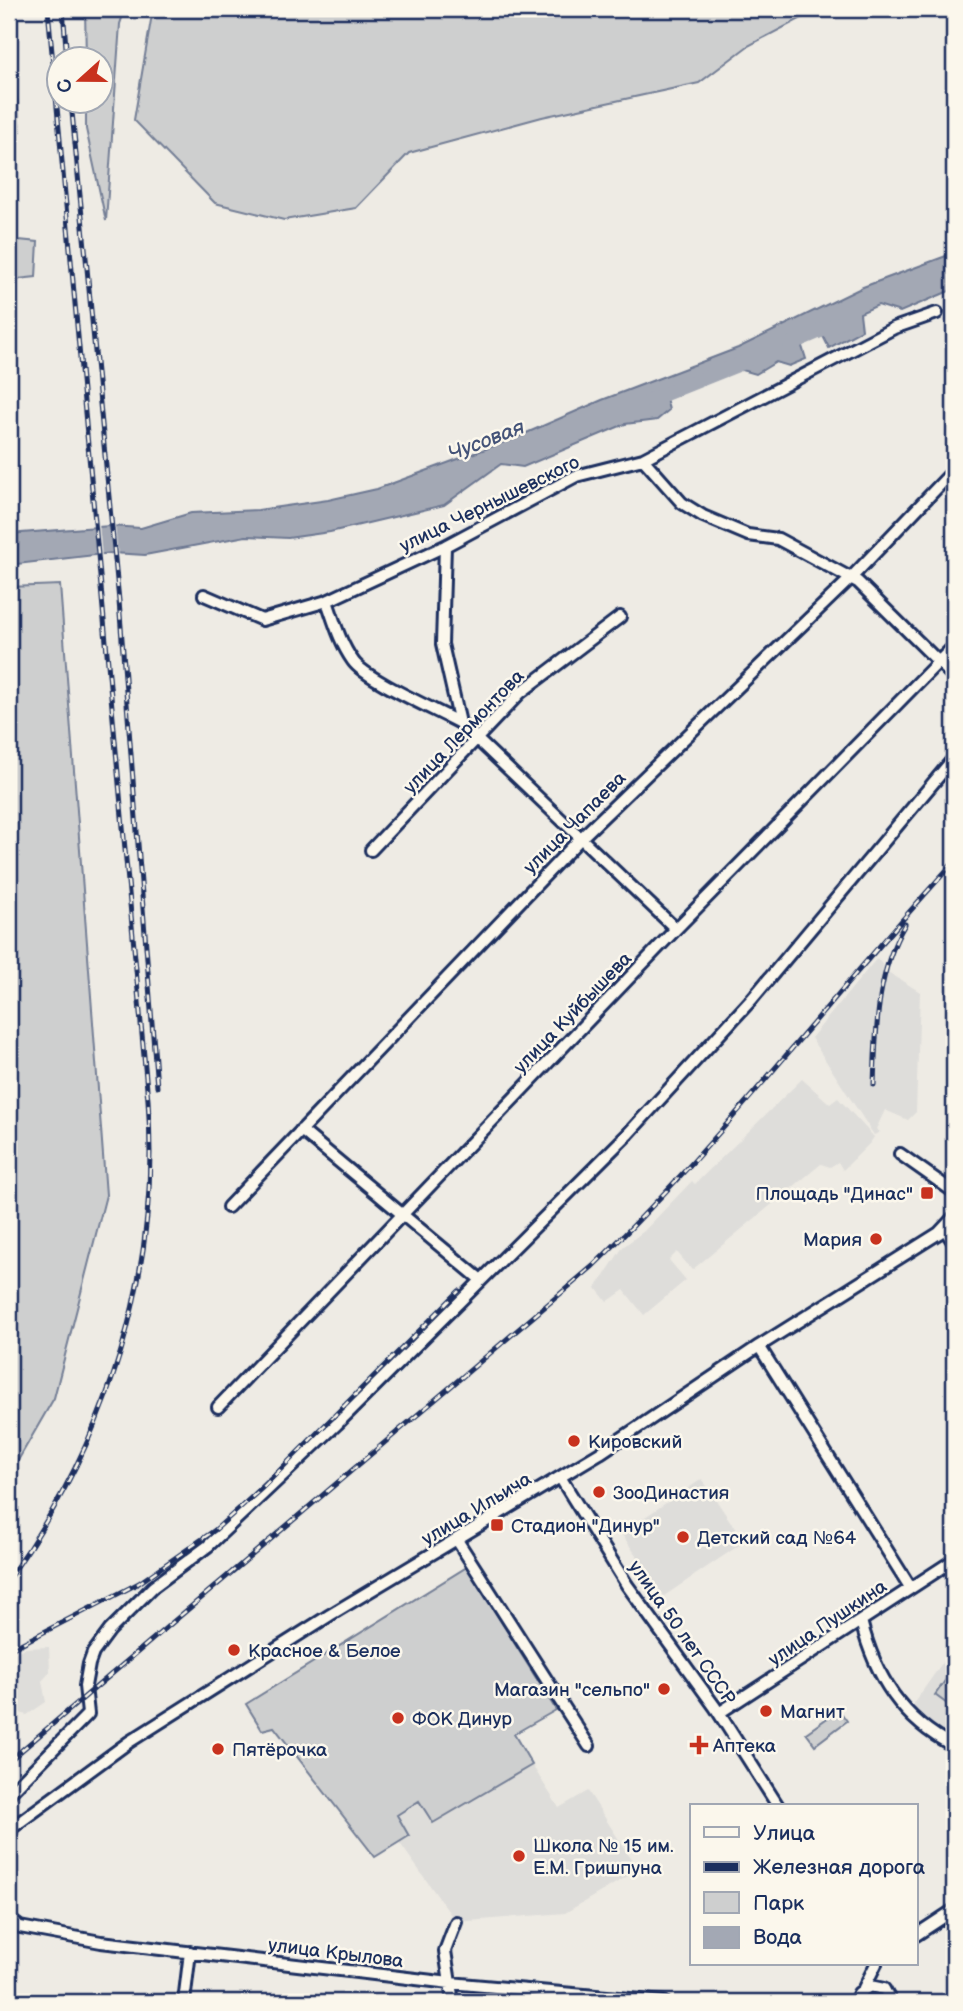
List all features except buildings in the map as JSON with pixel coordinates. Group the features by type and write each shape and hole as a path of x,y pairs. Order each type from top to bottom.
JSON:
{"street":[{"name":"улица Чернышевского","path":"204,595 262,620 327,601 445,545 576,476 643,459 894,328 937,313"},
{"path":"643,459 682,503 703,516 748,535 778,538 871,592 954,677"},
{"name":"улица Чапаева","path":"228,1207 580,839 849,580 954,470"},
{"path":"445,545 442,644 460,723"},
{"path":"327,601 341,641 354,663 368,677 460,723 676,929"},
{"name":"улица Лермонтова","path":"371,850 520,693 620,617"},
{"name":"улица Куйбышева","path":"218,1407 676,929 954,646"},
{"path":"9,1794 88,1714 85,1686 89,1664 110,1630 153,1587 218,1536 627,1135 752,999 954,758"},
{"path":"301,1130 481,1280"},
{"path":"900,1154 954,1192"},
{"name":"улица Ильича","path":"9,1837 10,1823 129,1742 338,1610 560,1477 944,1228 954,1217"},
{"path":"944,1228 954,1243"},
{"path":"759,1346 910,1587"},
{"name":"улица 50 лет СССР","path":"560,1477 627,1585 719,1713 777,1804"},
{"path":"457,1540 590,1746"},
{"name":"улица Пушкина","path":"719,1713 954,1560"},
{"path":"861,1621 872,1661 905,1712 927,1730 954,1746"},
{"path":"918,1934 954,1910"},
{"name":"улица Крылова","path":"9,1919 20,1927 101,1942 450,1983 664,2002"},
{"path":"453,2002 445,1951 456,1922"},
{"path":"184,2002 190,1951"},
{"path":"855,2002 875,1966"},
{"path":"877,1966 891,2002"},
{"path":"864,1988 877,1986 884,1989"}],"shaded area":[{"path":"877,958 888,972 920,992 916,1112 908,1120 885,1110 876,1129 880,1132 874,1135 811,1038"},
{"path":"802,1079 830,1104 838,1098 874,1137 870,1143 843,1170 838,1162 830,1167 821,1164 692,1270 677,1252 669,1260 686,1280 644,1315 624,1290 607,1302 596,1288 623,1247 644,1231 692,1181 695,1184"},
{"name":"Детский сад №64","path":"702,1479 744,1542 664,1596 621,1533"},
{"path":"954,1646 954,1740 917,1716 914,1703"},
{"path":"49,1647 50,1672 42,1681 46,1702 27,1715 20,1713 9,1719 9,1656 24,1648"},
{"name":"Школа № 15 им. Е.М. Гришпуна","path":"532,1765 559,1808 588,1791 638,1870 565,1913 456,1922 399,1842 409,1835 397,1815 419,1801 433,1822"}],"green space":[{"path":"9,9 20,132 9,134"},
{"path":"85,9 125,9 120,24 116,80 116,46 86,46"},
{"path":"156,9 819,9 748,46 699,83 542,117 409,153 356,208 284,220 215,203 134,120 151,20"},
{"path":"86,116 113,116 106,221 86,129"},
{"path":"9,239 38,242 36,277 9,280"},
{"path":"60,585 106,1195 54,1398 9,1476 9,587"},
{"name":"ФОК Динур","path":"467,1567 556,1710 514,1734 532,1765 433,1823 419,1801 397,1815 409,1836 375,1857 274,1727 262,1730 246,1704"},
{"path":"954,1668 954,1709 935,1695"},
{"path":"839,1710 847,1721 815,1745 806,1733"}],"water":[{"path":"954,253 954,289 900,312 878,305 860,313 862,330 829,348 821,332 800,340 806,359 789,366 776,362 756,374 732,367 665,394 669,410 657,420 625,424 523,467 501,464 444,505 330,532 288,538 246,536 145,555 112,553 9,565 9,534 110,526 141,528 191,513 258,510 328,500 377,489 515,438 602,400 738,348 863,287"}],"pier":[{"path":"110,522 115,523 118,557 112,556"},
{"path":"99,523 102,557 96,558 93,524"}],"waterway":[{"name":"Чусовая","path":"790,344 839,323"},
{"name":"Чусовая","path":"650,400 745,362"}],"railway":[{"path":"9,1578 44,1524 75,1468 100,1411 121,1351 136,1290 146,1228 150,1164 148,1100 48,9"},
{"path":"63,9 66,46"},
{"path":"72,116 119,601 157,1087"},
{"path":"9,1761 593,1266 641,1218 732,1118 954,862"},
{"path":"874,1085 879,1002 888,962 905,924"},
{"path":"9,1650 139,1583 215,1530 261,1489 459,1291"}],"place":[{"name":"Площадь \"Динас\"","path":"927,1193"},
{"name":"Мария","path":"876,1239"},
{"name":"Кировский","path":"574,1441"},
{"name":"ЗооДинастия","path":"599,1492"},
{"name":"Стадион \"Динур\"","path":"497,1525"},
{"name":"Детский сад №64","path":"683,1537"},
{"name":"Красное & Белое","path":"234,1650"},
{"name":"Магазин \"сельпо\"","path":"664,1689"},
{"name":"Магнит","path":"766,1711"},
{"name":"ФОК Динур","path":"398,1718"},
{"name":"Аптека","path":"699,1745"},
{"name":"Пятёрочка","path":"218,1749"},
{"name":"Школа № 15 им. Е.М. Гришпуна","path":"519,1856"}]}
